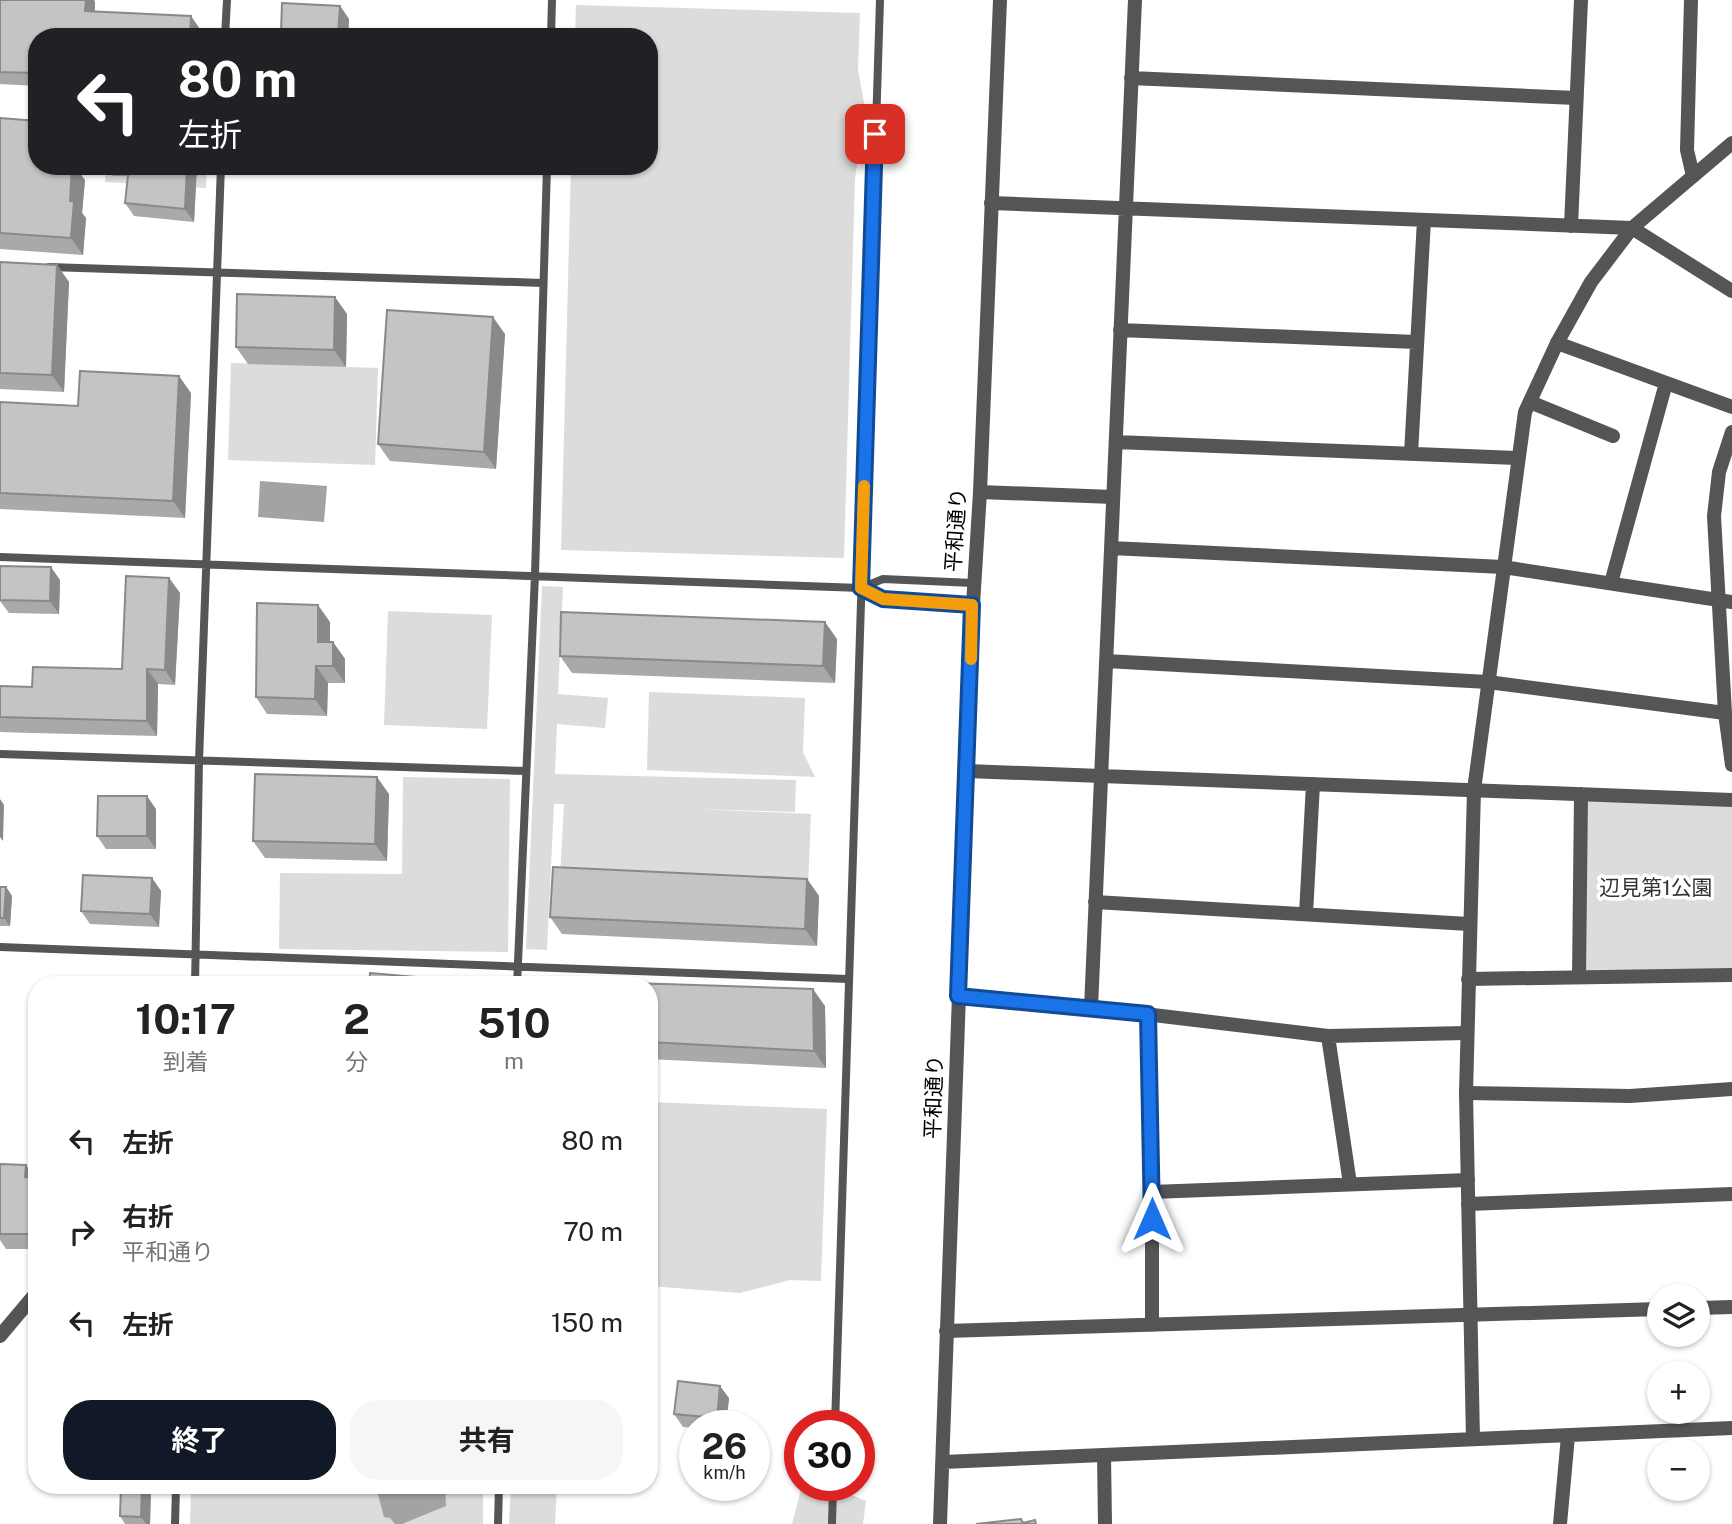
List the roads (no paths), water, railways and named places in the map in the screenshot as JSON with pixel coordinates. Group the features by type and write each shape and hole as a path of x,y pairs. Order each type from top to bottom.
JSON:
{"street":[{"name":"平和通り","path":"940,1524 972,605 980,492 1000,0"},
{"path":"1091,1008 1135,0"},
{"path":"1571,226 1581,0"},
{"path":"1691,0 1687,150 1693,176"},
{"path":"1131,78 1576,98"},
{"path":"1473,1439 1466,1033 1474,790 1525,412 1557,344 1591,282 1632,229 1732,144"},
{"path":"991,203 1632,229 1732,291"},
{"path":"1410,454 1424,220"},
{"path":"1120,330 1416,342"},
{"path":"1557,344 1732,407"},
{"path":"1611,583 1666,383"},
{"path":"1530,402 1613,436"},
{"path":"1732,432 1719,472 1714,516 1725,601 1725,713 1732,765"},
{"path":"1116,442 1517,458"},
{"path":"980,492 1113,497"},
{"path":"1111,548 1503,568 1725,601"},
{"path":"1106,661 1488,682 1725,713"},
{"path":"967,771 1732,800"},
{"path":"1306,914 1313,784"},
{"path":"1579,977 1581,794"},
{"path":"1096,902 1469,924"},
{"path":"1468,979 1732,975"},
{"path":"958,996 1148,1014 1328,1036 1466,1033"},
{"path":"1148,1014 1152,1325"},
{"path":"1328,1036 1350,1184"},
{"path":"1466,1093 1630,1096 1732,1088"},
{"path":"1152,1192 1468,1180"},
{"path":"1468,1204 1732,1194"},
{"path":"0,1336 28,1303"},
{"path":"1710,1308 1732,1307"},
{"path":"946,1331 1647,1309"},
{"path":"943,1462 1732,1428"},
{"path":"1560,1524 1568,1436"},
{"path":"1104,1455 1105,1524"}],"lane":[{"path":"225,28 227,0"},
{"path":"551,28 552,0"},
{"path":"835,1410 880,0"},
{"path":"195,976 205,565 221,175"},
{"path":"517,976 535,575 547,175"},
{"path":"41,266 543,284"},
{"path":"0,557 861,588 883,599 972,605"},
{"path":"861,588 883,579 974,583"},
{"path":"0,754 526,771"},
{"path":"0,947 848,979"},
{"path":"175,1524 176,1494"},
{"path":"498,1524 499,1494"},
{"path":"832,1524 833,1501"}],"park label":[{"name":"辺見第1公園","path":"1656,888"}]}
